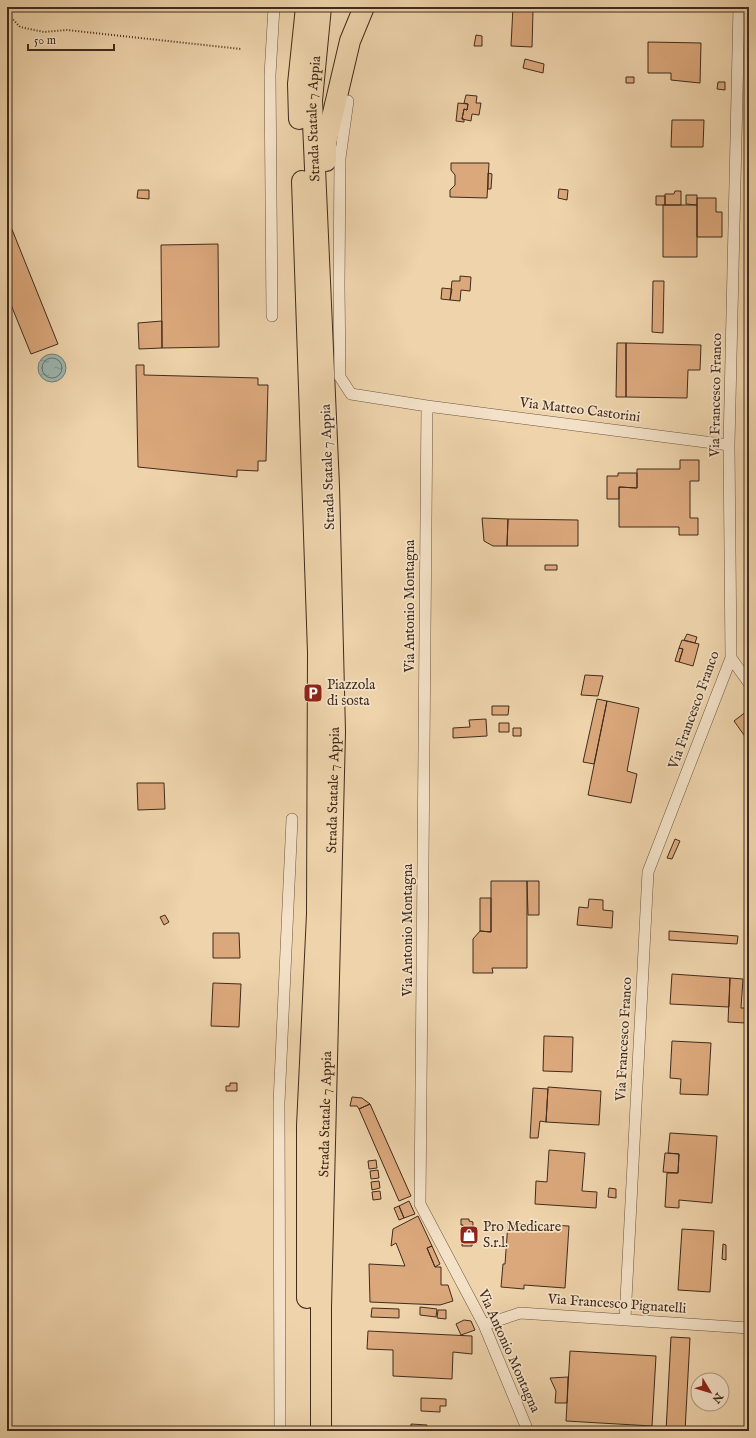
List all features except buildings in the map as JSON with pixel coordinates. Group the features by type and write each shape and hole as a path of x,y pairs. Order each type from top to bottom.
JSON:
{"highway":[{"name":"Strada Statale 7 Appia","path":"306,7 298,84 318,652 317,914 307,1126 308,1431"},
{"name":"Strada Statale 7 Appia","path":"321,7 312,100 329,486 335,732 321,1291 321,1431"},
{"path":"322,325 326,207 326,143 350,41 364,7"}],"street":[{"path":"272,316 270,75 274,7"},
{"name":"Via Francesco Franco","path":"625,1320 648,872 731,658 729,445 739,7"},
{"name":"Via Matteo Castorini","path":"348,101 340,158 340,377 351,394 427,406 729,445"},
{"name":"Via Antonio Montagna","path":"427,406 420,1204 484,1325 528,1431"},
{"path":"731,658 749,683"},
{"path":"280,1431 280,1103 292,819"},
{"name":"Via Francesco Pignatelli","path":"484,1325 520,1313 749,1328"}],"path":[{"path":"7,13 20,27 44,32 67,30 241,49"}],"water":[{"path":"52,354 62,358 66,368 62,378 52,382 42,378 38,368 42,358"}],"place":[{"name":"Piazzola di sosta","path":"313,693"},
{"name":"Pro Medicare S.r.l.","path":"469,1235"}]}
